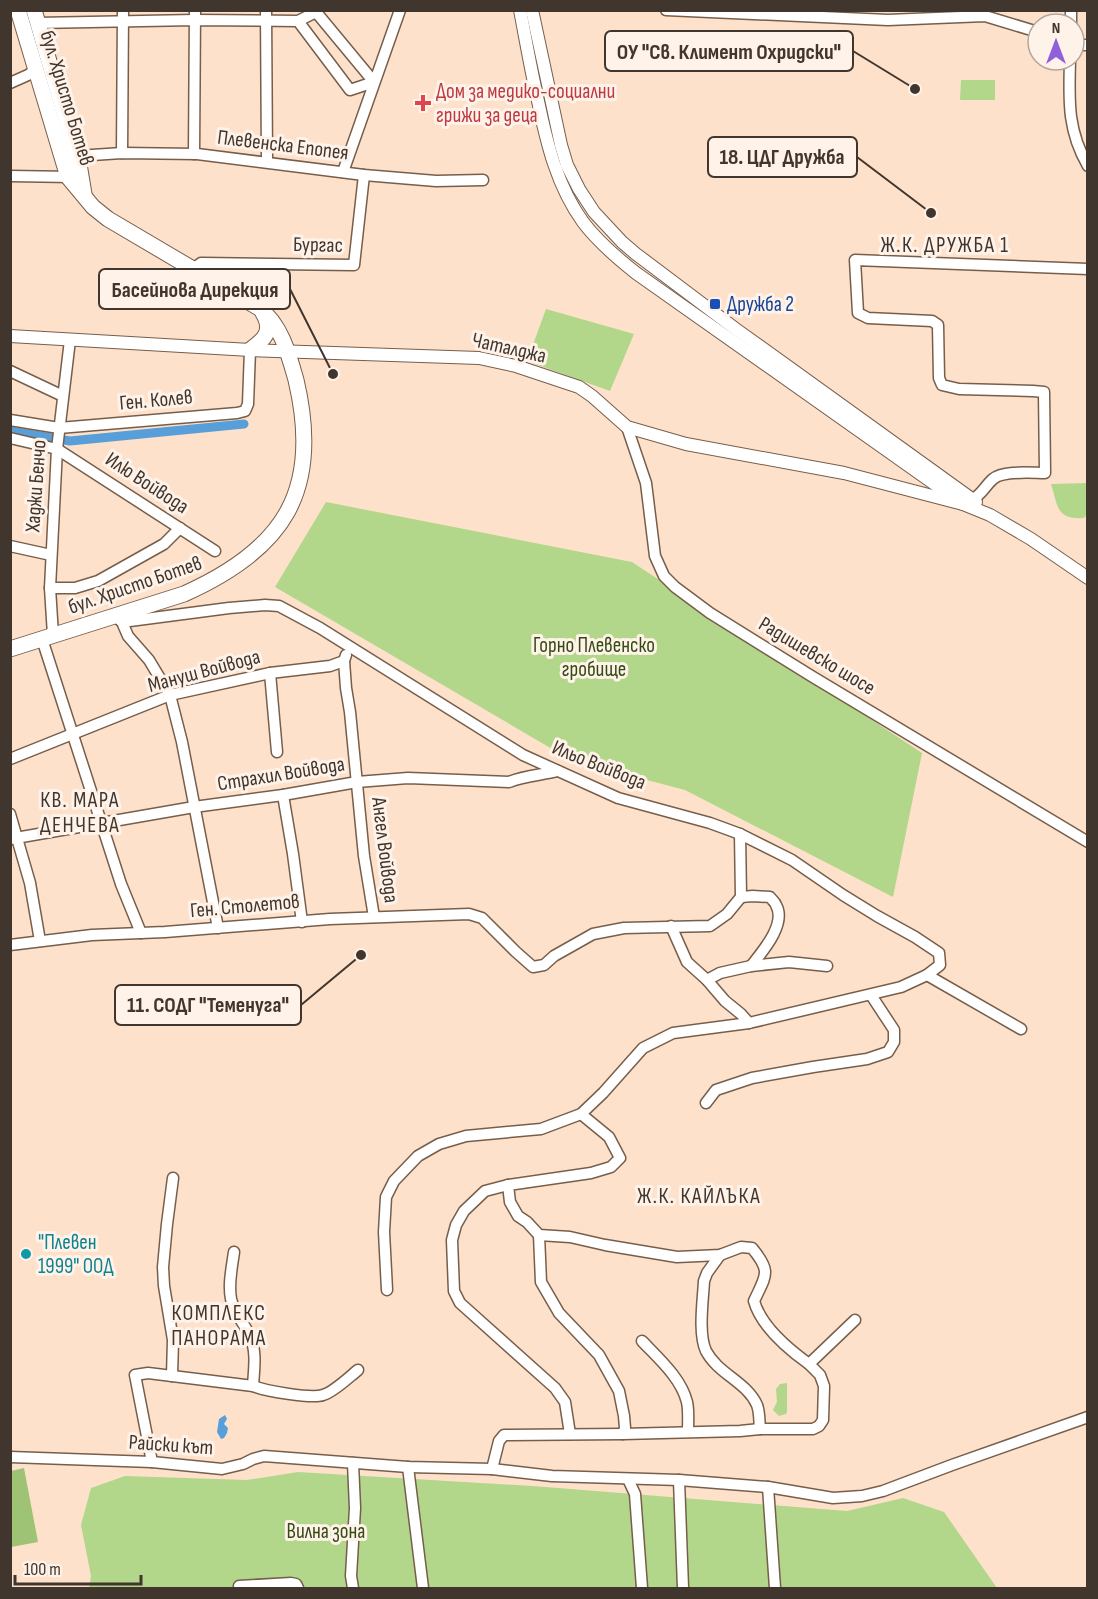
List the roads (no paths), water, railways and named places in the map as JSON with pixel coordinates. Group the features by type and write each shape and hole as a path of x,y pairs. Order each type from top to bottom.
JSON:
{"main road":[{"name":"бул. Христо Ботев","path":"18,10 35,70 51,94 77,156 75,177"},
{"name":"бул. Христо Ботев","path":"10,649 119,619 184,594 223,575 254,553 285,517 297,489 305,445 302,406 287,351 273,321 259,308 108,219 93,207 84,194 75,177 51,94 35,17"},
{"path":"250,350 262,341 267,331 266,318 259,308"}],"street":[{"path":"343,172 400,10"},
{"path":"520,10 538,102 554,165 573,206 599,242 636,273 968,501 1031,539 1088,578"},
{"path":"532,10 567,165 594,212 622,242 650,266 968,501"},
{"path":"666,10 888,20 985,13 1026,28"},
{"path":"35,17 266,15 298,21 316,11 374,82"},
{"path":"194,154 195,15"},
{"path":"266,15 267,162"},
{"path":"122,16 122,153"},
{"path":"298,21 350,90 374,82"},
{"path":"10,83 35,70"},
{"path":"1070,72 1072,129 1088,166"},
{"name":"Плевенска Епопея","path":"77,156 122,153 194,154 436,181 483,180"},
{"name":"Бургас","path":"193,269 201,263 354,266 364,174"},
{"path":"10,176 75,177"},
{"path":"968,501 979,496 994,478 1001,475 1045,473 1044,392 959,389 942,385 939,378 938,326 932,321 868,318 858,314 855,260 1088,269"},
{"name":"Чаталджа","path":"10,336 250,350 479,358 516,366 579,387 627,427 686,444 834,471 968,501"},
{"name":"Хаджи Бенчо","path":"70,340 58,439 48,637 74,735 121,884 141,933"},
{"name":"Ген. Колев","path":"10,438 58,439 245,411 248,404 250,350"},
{"path":"10,371 63,396"},
{"name":"Ген. Колев","path":"10,420 58,439"},
{"name":"Радишевско шосе","path":"627,427 646,483 655,556 664,576 675,587 710,613 813,677 1088,842"},
{"name":"Илю Войвода","path":"58,439 215,551"},
{"path":"50,588 75,588 98,581 164,544 180,528"},
{"path":"10,546 51,555"},
{"name":"Ильо Войвода","path":"119,619 265,605 279,606 320,628 523,755 618,798 710,823 740,834 792,860 843,895 939,953 940,965 927,975"},
{"path":"119,619 128,636 149,660 170,695 182,742 218,928"},
{"name":"Ангел Войвода","path":"346,645 344,661 364,856 374,917"},
{"name":"Мануш Войвода","path":"10,759 170,695 270,673 330,666 344,661"},
{"path":"270,673 278,752"},
{"name":"Страхил Войвода","path":"14,839 194,807 357,782 408,778 509,782 521,777 535,777 558,771"},
{"path":"283,795 302,922"},
{"path":"10,814 14,839 30,883 40,941"},
{"path":"740,834 741,897 727,914 710,926 671,926 687,962 749,1023"},
{"path":"741,897 770,897 777,905 778,915 774,937 751,966"},
{"name":"Ген. Столетов","path":"10,945 92,935 374,917 469,914 482,918 533,967 544,965 554,956 592,934 624,928 671,926"},
{"path":"707,980 720,973 751,966 789,962 827,966"},
{"path":"387,1290 384,1232 386,1197 394,1181 418,1156 440,1144 466,1136 541,1129 581,1114 643,1048 673,1033 749,1023 901,987 927,975 1021,1029"},
{"path":"706,1103 716,1090 752,1078 867,1059 888,1052 894,1042 894,1029 871,995"},
{"path":"570,1434 565,1402 555,1388 460,1304 454,1291 452,1240 456,1225 464,1211 485,1191 508,1185 591,1173 611,1167 620,1158 616,1149 609,1137 581,1114"},
{"path":"172,1376 173,1340 163,1268 166,1224 173,1178"},
{"path":"508,1185 510,1202 518,1216 539,1235 541,1282 559,1313 599,1355 619,1391 624,1416 623,1434"},
{"path":"492,1469 499,1441 504,1435 813,1429 819,1426 822,1420 824,1375 772,1331 758,1314 754,1301 766,1275 764,1266 752,1248 741,1247 720,1255 678,1257 570,1237 539,1235"},
{"path":"234,1252 231,1298 253,1346 255,1358 253,1386"},
{"path":"720,1255 704,1281 702,1337 712,1359 742,1387 757,1406 760,1429"},
{"path":"809,1364 855,1320"},
{"path":"642,1341 682,1388 687,1404 688,1431"},
{"path":"152,1462 135,1375 148,1373 316,1396 325,1395 358,1370"},
{"name":"Райски кът","path":"10,1457 152,1462 222,1469 264,1456 408,1467 492,1469 552,1476 679,1480 768,1487 833,1498 862,1496 883,1491 1088,1417"},
{"path":"353,1463 355,1508 351,1576 353,1588"},
{"path":"408,1467 423,1588"},
{"path":"628,1479 635,1494 642,1588"},
{"path":"679,1480 683,1588"},
{"path":"768,1487 775,1588"},
{"path":"239,1586 291,1583 296,1584 298,1588"}],"water":[{"path":"225,1415 227,1419 224,1424 228,1428 224,1438 221,1439 217,1432 219,1419"}],"waterway":[{"path":"10,431 70,441 244,424"}],"place":[{"name":"ОУ \"Св. Климент Охридски\"","path":"915,89"},
{"name":"Дом за медико-социални грижи за деца","path":"423,103"},
{"name":"18. ЦДГ Дружба","path":"931,213"},
{"name":"Дружба 2","path":"715,304"},
{"name":"Басейнова Дирекция","path":"333,374"},
{"name":"11. СОДГ \"Теменуга\"","path":"361,955"},
{"name":"\"Плевен 1999\" ООД","path":"26,1254"}],"district":[{"name":"Ж.К. ДРУЖБА 1","path":"945,245"},
{"name":"КВ. МАРА ДЕНЧЕВА","path":"80,812"},
{"name":"Ж.К. КАЙЛЪКА","path":"699,1196"},
{"name":"КОМПЛЕКС ПАНОРАМА","path":"219,1326"}],"park label":[{"name":"Горно Плевенско гробище","path":"594,657"},
{"name":"Вилна зона","path":"326,1531"}]}
